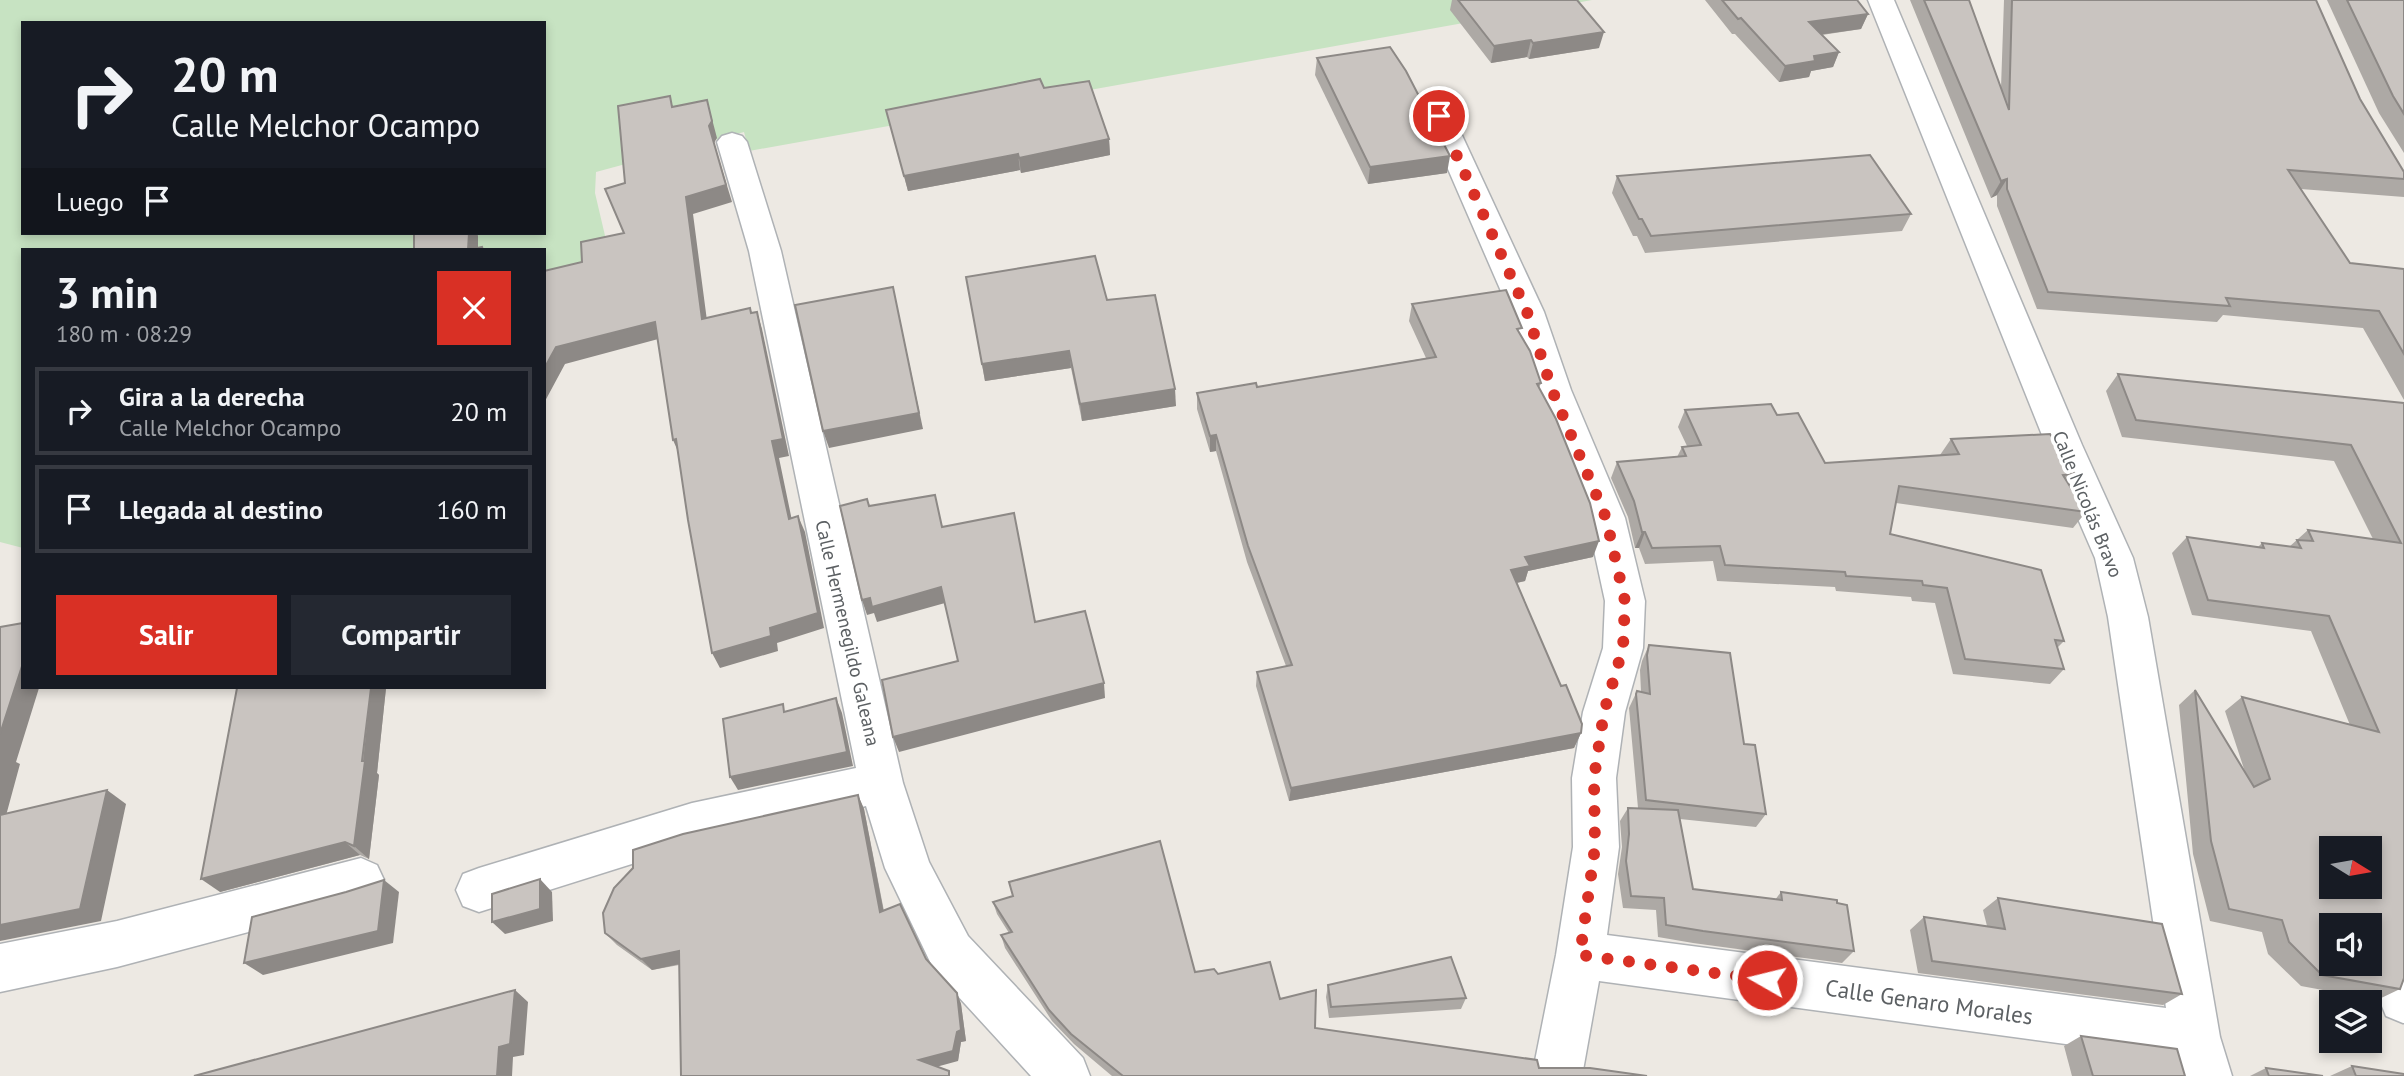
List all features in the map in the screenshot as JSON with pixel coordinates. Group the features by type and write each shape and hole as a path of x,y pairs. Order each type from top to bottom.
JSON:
{"street":[{"name":"Calle Nicolás Bravo","path":"1881,0 2064,445 2114,558 2128,617 2141,711 2201,1057"},
{"path":"1439,116 1527,312 1552,390 1606,518 1625,601 1623,648 1604,712 1594,778 1595,847 1580,955 1557,1076"},
{"name":"Calle Hermenegildo Galeana","path":"732,142 765,251 881,783 908,868 951,953 1065,1076"},
{"path":"479,890 692,824 881,783"},
{"path":"0,968 117,944 361,880"},
{"name":"Calle Genaro Morales","path":"1580,955 2201,1057"}],"green space":[{"path":"0,0 1592,0 749,151 744,132 596,172 595,193 610,257 546,273 546,248 21,248 21,547 0,542"}],"building":[{"path":"1458,0 1577,0 1604,32 1494,46"},
{"path":"1722,0 1857,0 1868,14 1809,22 1839,52 1814,56 1815,61 1785,66"},
{"path":"1924,0 1969,0 2009,110 2012,0 2316,0 2360,99 2404,172 2404,179 2288,170 2350,263 2404,269 2404,354 2379,311 2226,298 2230,306 2048,292 2007,189 2007,179 2001,181"},
{"path":"2347,0 2404,0 2404,114 2393,96"},
{"path":"1390,47 1406,71 1450,156 1370,167 1317,58"},
{"path":"1040,79 1044,88 1089,81 1109,139 1019,158 1018,154 904,176 886,110"},
{"path":"670,96 672,107 707,100 712,121 709,126 726,185 686,197 702,319 750,308 751,313 757,312 783,439 772,441 789,519 798,516 818,613 770,628 771,636 712,653 676,439 673,440 655,322 556,347 546,365 546,271 582,262 581,242 624,233 605,189 625,183 618,106"},
{"path":"1870,155 1911,214 1651,236 1617,176"},
{"path":"414,235 469,235 468,248 414,248"},
{"path":"1095,256 1107,300 1155,295 1175,389 1080,404 1069,351 982,364 966,277"},
{"path":"893,287 919,413 823,431 795,305"},
{"path":"1506,290 1522,328 1517,329 1530,351 1541,383 1537,384 1556,419 1590,503 1599,541 1525,557 1530,566 1511,570 1561,686 1566,685 1582,724 1581,733 1291,788 1257,672 1292,665 1248,546 1216,435 1210,436 1197,393 1256,383 1257,387 1436,357 1412,304"},
{"path":"2118,374 2404,403 2404,978 2400,989 2328,976 2382,976 2382,913 2319,913 2319,972 2289,942 2282,920 2229,909 2211,841 2195,690 2254,787 2270,779 2242,697 2379,732 2329,616 2208,600 2187,537 2264,548 2262,543 2301,548 2297,540 2313,541 2308,530 2401,543 2351,445 2136,420"},
{"path":"1771,404 1777,415 1798,413 1825,463 1959,454 1951,439 2050,434 2075,474 2063,475 2086,512 1899,486 1890,534 2041,570 2064,641 2055,640 2064,669 1965,659 1947,588 1923,585 1922,581 1846,576 1845,572 1725,565 1720,546 1652,548 1645,532 1642,532 1634,501 1617,462 1686,456 1682,447 1701,445 1685,410"},
{"path":"935,495 942,527 1014,513 1035,622 1085,611 1104,683 893,737 882,680 958,661 941,587 872,607 870,598 862,600 840,506 867,499 869,506"},
{"path":"21,623 21,669 0,734 0,627"},
{"path":"1649,645 1730,653 1744,744 1755,745 1766,814 1646,800 1636,694 1637,691 1650,694 1647,655"},
{"path":"237,689 371,689 354,846 345,842 201,879"},
{"path":"836,698 847,752 730,777 723,719 783,704 784,712"},
{"path":"107,790 80,909 0,925 0,815"},
{"path":"858,795 880,912 900,904 926,959 957,993 961,1030 957,1032 953,1051 919,1060 949,1071 949,1076 681,1076 679,951 641,959 605,933 603,913 614,888 633,868 633,850 683,834"},
{"path":"1628,808 1678,810 1693,889 1782,900 1781,892 1837,900 1837,903 1847,905 1854,951 1666,925 1664,898 1631,896 1626,861"},
{"path":"1160,841 1195,972 1214,969 1218,974 1270,962 1280,999 1316,990 1315,1028 1537,1060 1539,1068 1590,1068 1647,1076 1123,1076 1071,1034 1049,1010 1001,935 1012,932 993,902 1013,896 1009,882"},
{"path":"540,879 540,909 492,922 492,894"},
{"path":"384,880 378,931 244,963 252,917"},
{"path":"1998,898 2162,924 2182,994 1932,961 1924,917 2005,929"},
{"path":"1451,957 1466,998 1331,1007 1328,985"},
{"path":"515,990 510,1044 499,1047 497,1076 194,1076"},
{"path":"2081,1036 2177,1049 2185,1076 2093,1076"},
{"path":"2352,1066 2404,1074 2404,1076 2356,1076"},
{"path":"2266,1068 2323,1076 2269,1076"}],"route":[{"path":"1439,116 1527,312 1552,390 1606,518 1625,601 1623,648 1604,712 1594,778 1595,847 1580,955 1767,980"}]}
